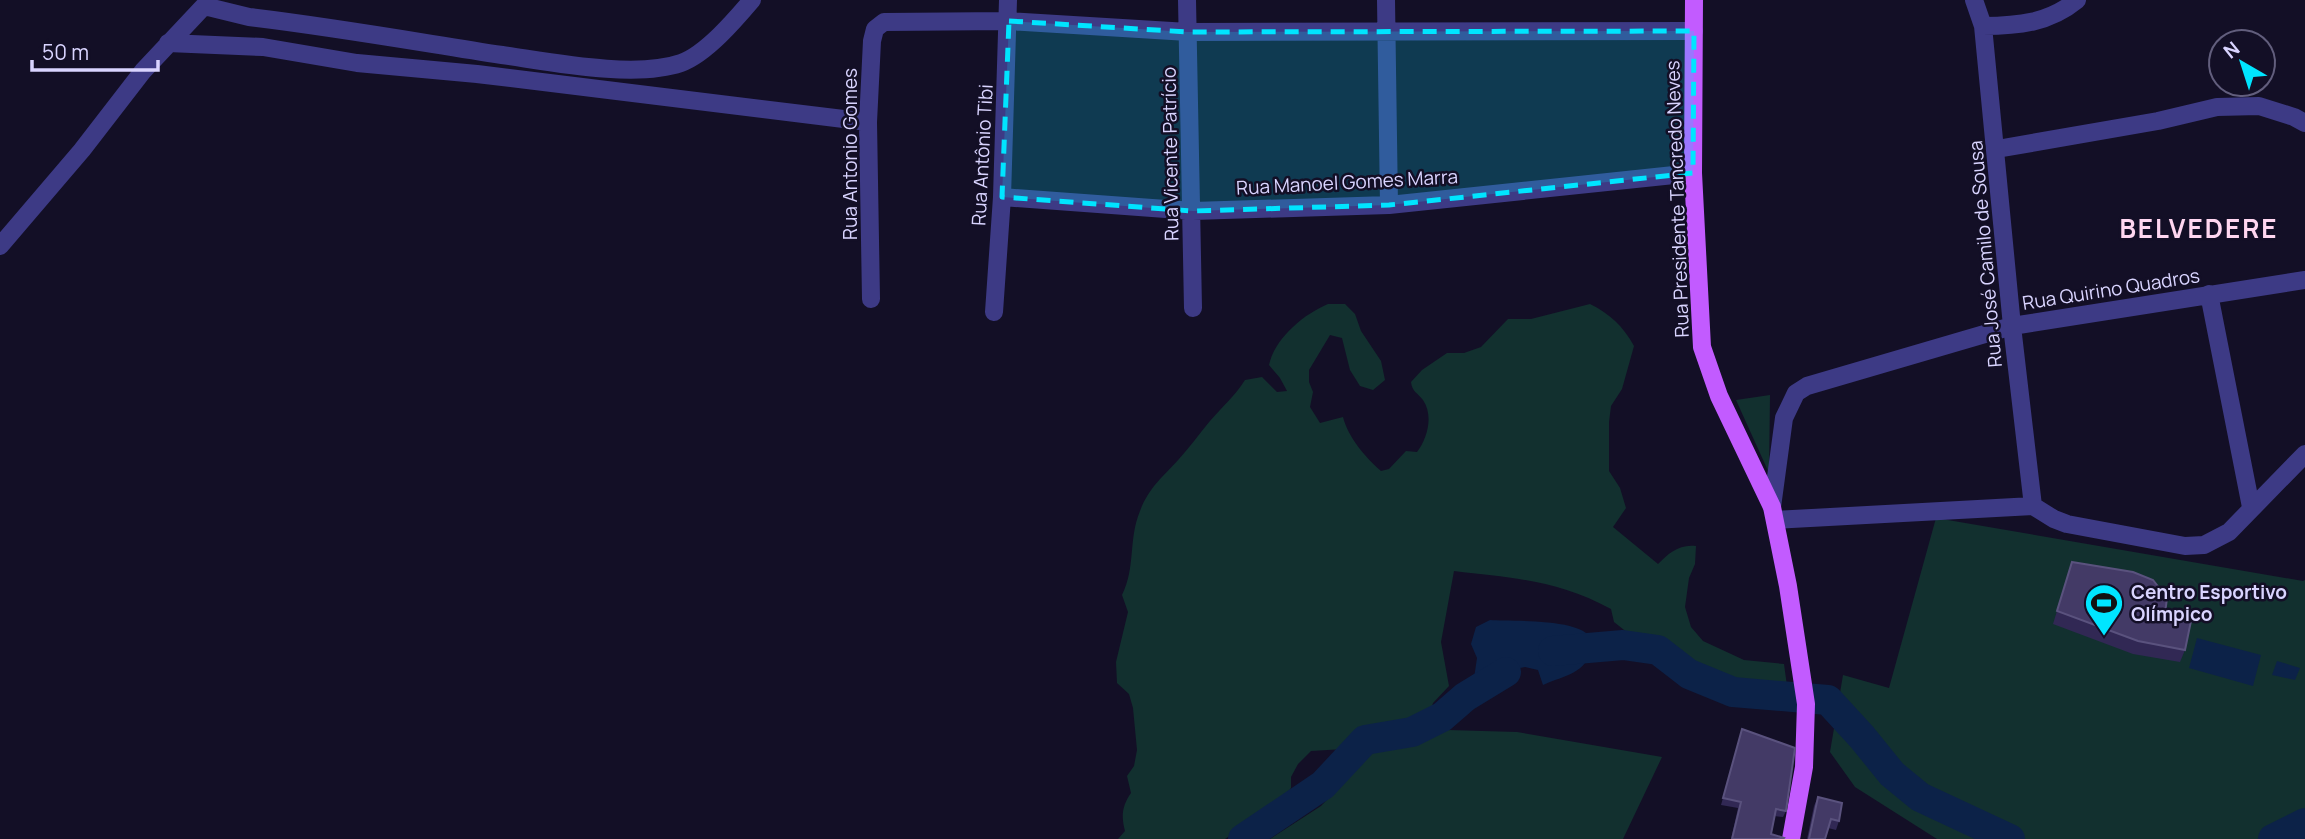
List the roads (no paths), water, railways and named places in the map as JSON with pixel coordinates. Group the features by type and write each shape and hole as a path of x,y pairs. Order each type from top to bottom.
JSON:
{"main road":[{"name":"Rua Presidente Tancredo Neves","path":"1695,0 1693,173 1702,347 1719,396 1773,514 1800,662 1806,705 1805,742 1800,796 1791,839"}],"street":[{"path":"0,246 82,150 142,71 207,3 249,18 535,60 633,70 682,62 701,51 723,32 752,0"},
{"name":"Rua Antônio Tibi","path":"994,312 1002,197 1008,0"},
{"name":"Rua Vicente Patrício","path":"1187,0 1193,308"},
{"path":"1386,0 1389,205"},
{"name":"Rua José Camilo de Sousa","path":"1974,0 1983,26 1997,149 2012,326 2033,506"},
{"path":"1983,26 2025,25 2050,16 2077,0"},
{"name":"Rua Antonio Gomes","path":"871,299 868,122 873,34 879,25 892,20 1009,20"},
{"path":"1009,20 1188,32 1694,31"},
{"path":"167,44 263,47 357,63 477,74 868,122"},
{"path":"1997,149 2239,105 2259,106 2305,123"},
{"name":"Rua Manoel Gomes Marra","path":"1002,197 1193,211 1389,205 1693,173"},
{"name":"Rua Quirino Quadros","path":"1773,514 1784,418 1790,401 1807,386 2012,326 2305,280"},
{"path":"2209,294 2252,507"},
{"path":"1773,514 2033,506 2067,524 2185,546 2204,545 2229,532 2305,454"}],"water":[{"path":"1490,620 1533,621 1568,626 1582,630 1591,638 1592,648 1580,668 1543,685 1538,670 1525,667 1510,670 1494,685 1472,692 1477,658 1471,644 1476,627"},
{"path":"2197,638 2261,655 2253,686 2189,668"},
{"path":"2277,661 2300,668 2295,680 2272,675"}],"waterway":[{"path":"1553,651 1623,645 1658,650 1689,674 1733,692 1828,700 1892,774 1920,797 2010,839"},
{"path":"1243,839 1323,785 1365,740 1412,732 1442,717 1465,697 1506,672"},
{"path":"2273,839 2305,823"}],"place":[{"name":"Centro Esportivo Olímpico","path":"2104,637"}],"district":[{"name":"BELVEDERE","path":"2199,229"}]}
